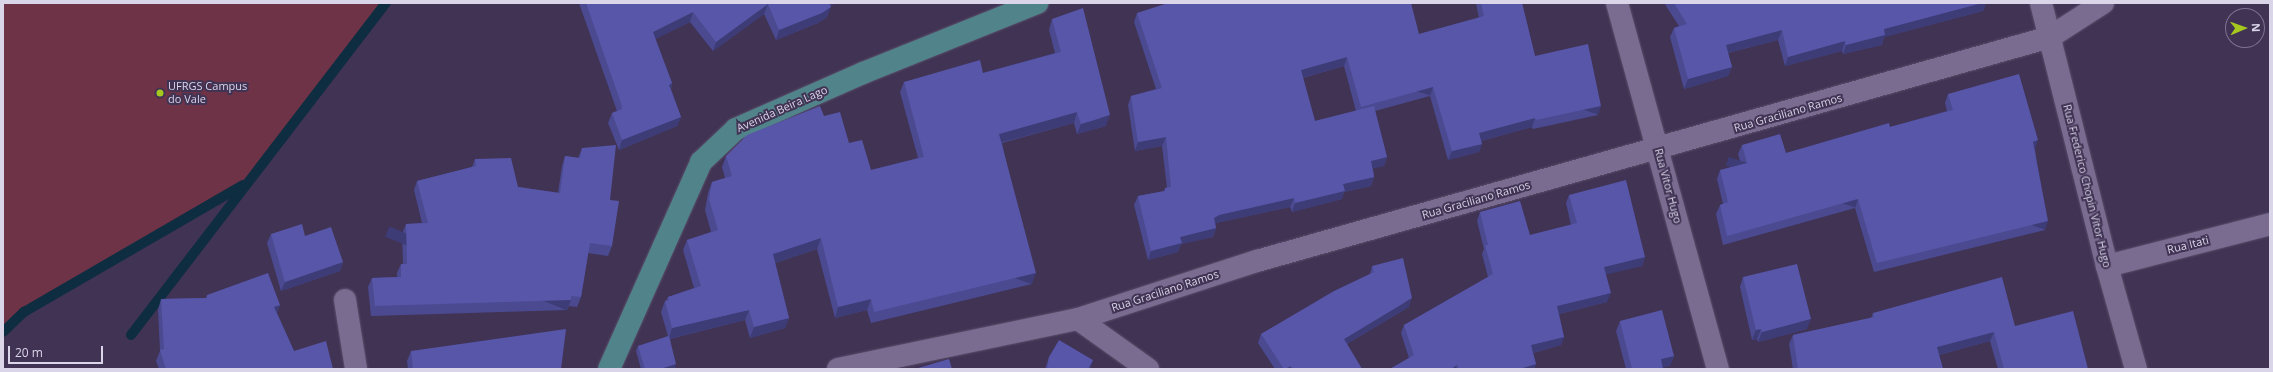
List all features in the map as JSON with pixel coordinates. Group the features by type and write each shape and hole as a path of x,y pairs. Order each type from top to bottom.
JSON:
{"main road":[{"name":"Avenida Beira Lago","path":"608,369 701,162 736,129 863,73 1037,3"}],"street":[{"name":"Rua Vitor Hugo","path":"1617,3 1718,369"},
{"name":"Rua Frederico Chopin Vitor Hugo","path":"2041,3 2107,266 2136,369"},
{"name":"Rua Graciliano Ramos","path":"838,369 1078,319 1257,261 2050,38 2103,3"},
{"name":"Rua Itati","path":"2107,266 2270,224"},
{"path":"345,300 356,369"},
{"path":"1078,319 1148,369"}],"shaded area":[{"name":"UFRGS Campus do Vale","path":"3,3 386,3 247,182 24,312 3,332"}],"building":[{"path":"586,3 829,3 831,7 822,13 779,30 768,4 716,42 693,12 653,32 672,83 669,85 681,117 622,140 612,113 622,109 621,103"},
{"path":"1168,3 1411,3 1419,34 1484,16 1481,3 1522,3 1535,56 1588,44 1601,106 1536,120 1535,118 1479,133 1482,144 1452,151 1433,87 1361,107 1347,57 1301,70 1315,121 1374,106 1387,157 1371,161 1374,177 1343,184 1345,191 1295,203 1294,198 1219,215 1214,218 1216,228 1180,237 1182,243 1151,251 1138,196 1165,191 1165,188 1171,187 1166,137 1138,142 1131,96 1162,88 1137,13"},
{"path":"1674,3 1982,3 1884,29 1885,35 1846,45 1845,41 1788,57 1782,30 1726,45 1732,67 1688,79 1674,28 1687,24"},
{"path":"1083,8 1110,115 1081,124 1077,112 999,134 1036,273 874,312 871,299 838,307 821,238 773,254 789,318 754,327 749,310 672,328 665,301 669,300 668,297 701,286 687,240 718,230 709,199 712,182 732,176 726,156 747,135 820,106 824,116 840,112 849,143 862,140 871,170 924,157 904,82 980,60 983,73 1061,52 1052,19"},
{"path":"2019,74 2038,140 2033,142 2048,221 1877,263 1858,199 1727,236 1720,205 1728,202 1720,170 1747,163 1742,145 1780,134 1786,153 1889,123 1890,127 1953,110 1948,94"},
{"path":"616,145 610,200 619,201 612,246 590,243 581,297 571,296 571,300 375,306 372,278 401,277 401,264 407,264 406,224 428,223 417,181 476,166 475,159 511,158 518,187 560,193 565,156 580,158 582,148"},
{"path":"1626,180 1645,257 1604,267 1611,293 1557,306 1564,337 1531,345 1536,364 1519,369 1459,369 1457,365 1451,369 1390,369 1414,355 1404,325 1493,274 1485,245 1488,245 1480,212 1520,201 1530,235 1577,223 1569,195"},
{"path":"302,224 305,236 331,227 343,262 285,282 271,234"},
{"path":"1403,258 1412,298 1344,339 1362,369 1293,369 1291,366 1284,369 1261,334 1334,291 1374,272 1372,266"},
{"path":"1797,264 1811,319 1762,332 1761,329 1756,330 1743,277"},
{"path":"268,273 280,305 274,307 294,351 326,341 333,369 166,369 160,350 164,349 161,299 207,298 207,295"},
{"path":"2002,277 2015,326 2073,311 2088,369 2004,369 1994,332 1937,347 1943,369 1798,369 1793,335 1874,317 1873,313"},
{"path":"1662,310 1674,356 1661,359 1663,369 1632,369 1620,321"},
{"path":"566,329 561,369 413,369 411,351"},
{"path":"669,336 676,364 660,369 645,369 638,346"},
{"path":"1059,340 1093,360 1088,369 1047,369 1049,357"},
{"path":"949,359 952,369 915,369"}],"waterway":[{"path":"131,335 386,3"},
{"path":"3,332 24,312 243,185"}],"place":[{"name":"UFRGS Campus do Vale","path":"160,93"}]}
